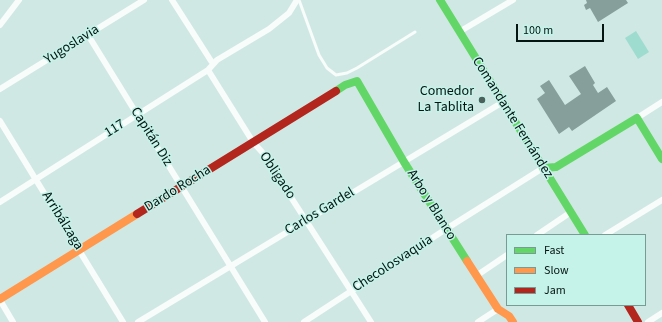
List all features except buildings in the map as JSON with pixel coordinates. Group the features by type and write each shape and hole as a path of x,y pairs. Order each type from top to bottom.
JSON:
{"street":[{"path":"0,25 19,0"},
{"name":"Yugoslavia","path":"0,89 144,0"},
{"path":"172,0 213,64"},
{"name":"117","path":"0,202 208,70 217,60 268,29 289,13 298,0"},
{"name":"Comandante Fernández","path":"440,0 584,234"},
{"path":"459,32 513,0"},
{"name":"Capitán Diz","path":"88,34 265,322"},
{"name":"Obligado","path":"208,70 253,142 262,152 371,322"},
{"name":"Dardo Rocha","path":"0,299 345,85 357,81"},
{"name":"Arbo y Blanco","path":"357,81 404,162 476,276 498,309 509,316 513,322"},
{"name":"Carlos Gardel","path":"138,322 503,102"},
{"path":"544,168 556,167 662,102"},
{"path":"637,118 662,159"},
{"name":"Arribálzaga","path":"0,121 123,322"},
{"name":"Checolosvaquia","path":"304,322 446,229 544,168"},
{"path":"607,234 662,200"},
{"path":"538,234 571,212"},
{"path":"476,276 506,256"},
{"path":"0,299 13,322"},
{"path":"629,306 638,322"},
{"path":"478,322 498,309"},
{"path":"648,322 662,313"}],"lane":[{"path":"298,0 319,55 327,68 336,75 347,73 357,68 415,32"}],"green space":[{"path":"636,31 649,52 638,59 625,38"}],"traffic: fast":[{"path":"440,0 584,234"},
{"path":"336,91 345,85 357,81 404,162 467,261"},
{"path":"543,168 556,167 637,118 662,159"}],"traffic: slow":[{"path":"0,299 137,214"},
{"path":"467,261 498,309 509,316 513,322"}],"traffic: jam":[{"path":"137,214 336,91"},
{"path":"629,306 638,322"}],"place":[{"name":"Comedor La Tablita","path":"482,100"}]}
